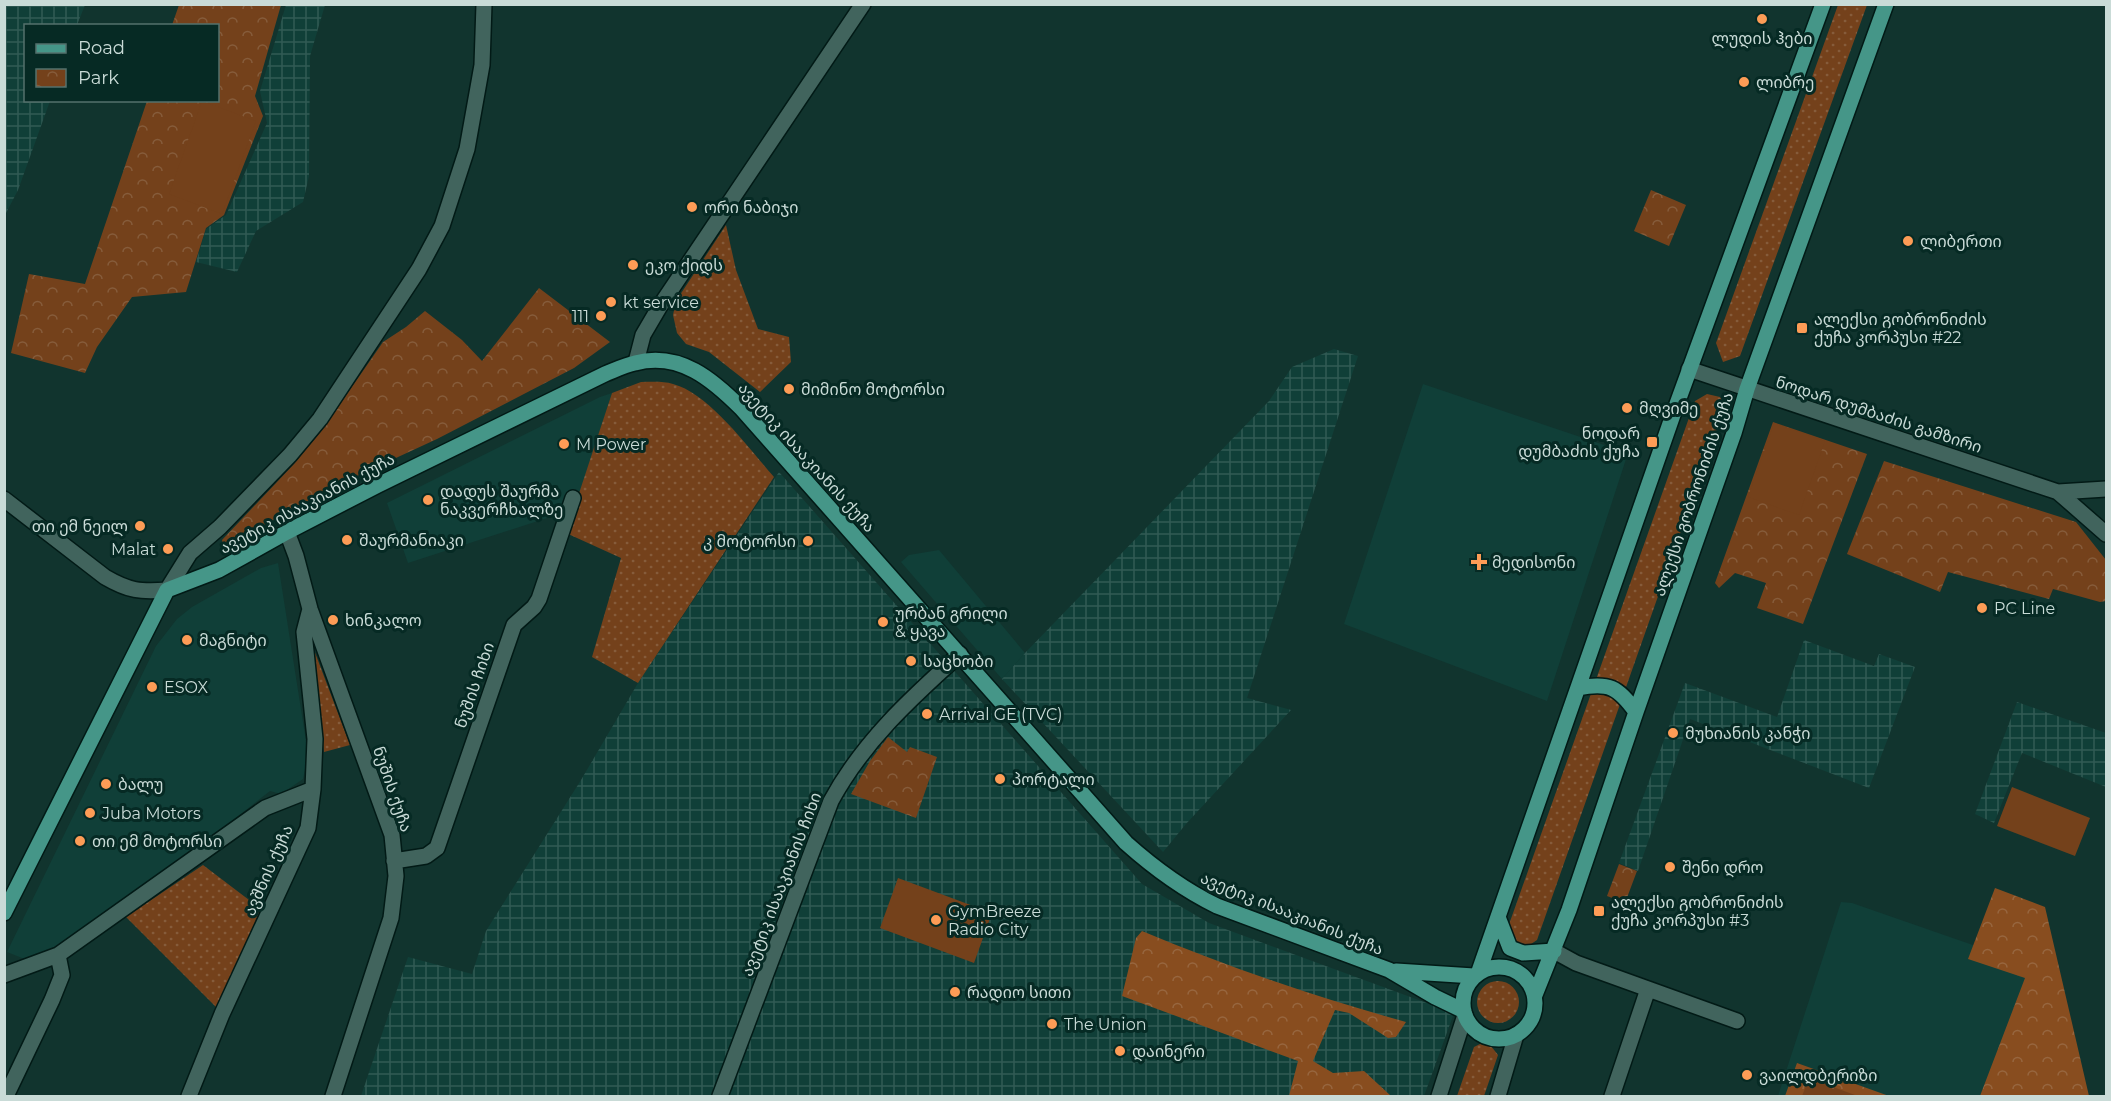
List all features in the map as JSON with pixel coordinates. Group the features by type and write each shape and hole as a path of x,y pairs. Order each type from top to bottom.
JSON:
{"main road":[{"path":"1476,975 1491,968 1505,967 1519,972 1529,982 1535,995 1534,1014 1530,1022 1516,1035 1492,1038 1481,1034 1471,1026 1465,1013 1464,992 1476,975 1498,917 1689,369 1823,4"},
{"name":"ალექსი გობრონიძის ქუჩა","path":"1535,995 1554,951 1748,389 1886,4"},
{"name":"ავეტიკ ისააკიანის ქუჩა","path":"167,591 219,570 287,532 604,374 636,362 678,363 701,372 742,409 1126,843 1168,878 1217,906 1389,970 1465,1013"},
{"path":"4,913 167,591"},
{"path":"1578,688 1593,685 1618,690 1636,712"},
{"path":"1498,917 1510,948 1523,953 1554,951"},
{"name":"ავეტიკ ისააკიანის ქუჩა","path":"1389,970 1476,975"}],"street":[{"path":"4,499 121,587 139,592 167,591 190,554 282,464 320,419 419,269 442,226 467,149 482,65 484,4"},
{"path":"636,362 643,335 660,306 863,4"},
{"name":"ნოდარ დუმბაძის გამზირი","path":"1689,369 2058,492 2106,489"},
{"name":"ნოდარ დუმბაძის გამზირი","path":"2058,492 2106,534"},
{"name":"ნუშის ჩიხი","path":"394,861 426,856 437,848 514,625 534,607 539,599 573,498"},
{"name":"ნუშის ქუჩა","path":"287,532 310,609 392,835 396,876 391,918 333,1096"},
{"name":"ავშნის ქუჩა","path":"189,1096 222,1014 308,828 315,739 304,632 310,609"},
{"name":"ავეტიკ ისააკიანის ჩიხი","path":"720,1096 831,801 861,752 897,712 960,654"},
{"path":"4,975 58,955 265,808 312,789"},
{"path":"1554,951 1576,963 1737,1021"},
{"path":"6,1096 63,975 58,955"},
{"path":"1612,1096 1648,989"},
{"path":"1439,1096 1465,1013"},
{"path":"1498,1096 1516,1035"}],"shaded area":[{"path":"5,4 85,5 77,24 24,24 24,102 50,102 18,190 5,215"},
{"path":"286,5 325,5 310,56 309,176 303,202 256,231 237,272 196,262 206,229 226,215 267,123 260,91"},
{"path":"1334,349 1358,356 1247,698 1291,710 1163,852 1002,679 1269,401 1292,367"},
{"name":"მედისონი","path":"1423,384 1628,453 1547,701 1344,624"},
{"path":"612,393 575,509 408,563 387,503"},
{"path":"779,472 1142,884 1209,923 1454,1013 1424,1096 361,1096 408,957 472,974 486,931 581,780 638,683"},
{"path":"939,550 1025,653 1002,679 901,562 909,555"},
{"path":"278,563 308,754 303,779 281,794 270,791 148,887 79,935 27,960 7,952 156,646 177,619 192,607 261,568"},
{"path":"1804,640 1874,666 1879,654 1915,667 1869,788 1690,719 1638,871 1619,863 1685,683 1777,717"},
{"path":"2017,702 2106,733 2106,787 2022,753 1994,823 1975,814"},
{"path":"1841,902 1852,903 2042,969 2074,1096 1778,1096"}],"green space":[{"path":"179,5 281,5 255,96 263,116 224,215 206,228 186,292 132,297 97,347 85,373 11,353 29,274 85,284 147,102 219,102 219,24 172,24"},
{"path":"1838,5 1867,5 1740,356 1723,362 1716,343"},
{"path":"202,102 256,121 222,214 169,194"},
{"path":"1651,190 1686,205 1669,246 1634,231"},
{"path":"726,225 736,270 758,329 789,337 791,362 760,392 709,352 686,344 677,333 673,315 676,301"},
{"path":"539,288 610,342 574,368 437,439 333,487 227,546 223,545 222,540 294,464 322,430 383,342 425,311 462,340 482,361"},
{"path":"641,382 673,384 687,389 701,399 728,424 774,477 638,683 592,657 621,558 566,533 612,393"},
{"path":"1707,394 1720,397 1725,406 1537,940 1528,946 1518,946 1507,930 1695,401"},
{"path":"1773,422 1867,454 1803,624 1757,608 1766,583 1735,573 1719,588 1715,583"},
{"path":"1774,423 1825,441 1799,515 1748,497"},
{"path":"1884,461 2076,522 2106,560 2106,601 2100,602 2053,589 2049,599 1948,572 1940,592 1847,554"},
{"path":"311,642 350,745 324,752"},
{"path":"888,737 907,752 910,747 937,757 916,818 851,794 870,761"},
{"path":"2012,787 2090,818 2075,856 1997,826"},
{"path":"1619,864 1637,871 1625,903 1607,896"},
{"path":"203,865 261,909 217,1008 126,917"},
{"name":"GymBreeze Radio City","path":"898,878 992,913 974,963 880,928"},
{"path":"1995,888 2045,907 2089,1096 1980,1096 2025,978 1968,959"},
{"path":"1142,931 1272,981 1406,1022 1396,1037 1388,1038 1349,1013 1335,1010 1313,1061 1333,1073 1364,1071 1391,1096 1289,1096 1298,1061 1122,996 1136,938"},
{"path":"1498,981 1513,987 1519,1002 1513,1017 1498,1023 1483,1017 1477,1002 1483,987"},
{"path":"1482,1043 1491,1046 1498,1055 1484,1096 1457,1096 1474,1047"},
{"path":"1797,1063 1889,1096 1785,1096"},
{"path":"1809,1078 1855,1095 1855,1096 1802,1096"}],"place":[{"name":"ლუდის ჰები","path":"1762,19"},
{"name":"ლიბრე","path":"1744,82"},
{"name":"ორი ნაბიჯი","path":"692,207"},
{"name":"ლიბერთი","path":"1908,241"},
{"name":"ეკო ქიდს","path":"633,265"},
{"name":"kt service","path":"611,302"},
{"name":"111","path":"601,316"},
{"name":"ალექსი გობრონიძის ქუჩა კორპუსი #22","path":"1802,328"},
{"name":"მიმინო მოტორსი","path":"789,389"},
{"name":"მღვიმე","path":"1627,408"},
{"name":"ნოდარ დუმბაძის ქუჩა","path":"1652,442"},
{"name":"M Power","path":"564,444"},
{"name":"დადუს შაურმა ნაკვერჩხალზე","path":"428,500"},
{"name":"თი ემ ნეილ","path":"140,526"},
{"name":"შაურმანიაკი","path":"347,540"},
{"name":"კ მოტორსი","path":"808,541"},
{"name":"Malat","path":"168,549"},
{"name":"მედისონი","path":"1479,562"},
{"name":"PC Line","path":"1982,608"},
{"name":"ხინკალო","path":"333,620"},
{"name":"ურბან გრილი & ყავა","path":"883,622"},
{"name":"მაგნიტი","path":"187,640"},
{"name":"საცხობი","path":"911,661"},
{"name":"ESOX","path":"152,687"},
{"name":"Arrival GE (TVC)","path":"927,714"},
{"name":"მუხიანის კანჭი","path":"1673,733"},
{"name":"პორტალი","path":"1000,779"},
{"name":"ბალუ","path":"106,784"},
{"name":"Juba Motors","path":"90,813"},
{"name":"თი ემ მოტორსი","path":"80,841"},
{"name":"შენი დრო","path":"1670,867"},
{"name":"ალექსი გობრონიძის ქუჩა კორპუსი #3","path":"1599,911"},
{"name":"GymBreeze Radio City","path":"936,920"},
{"name":"რადიო სითი","path":"955,992"},
{"name":"The Union","path":"1052,1024"},
{"name":"დაინერი","path":"1120,1051"},
{"name":"ვაილდბერიზი","path":"1747,1075"}]}
